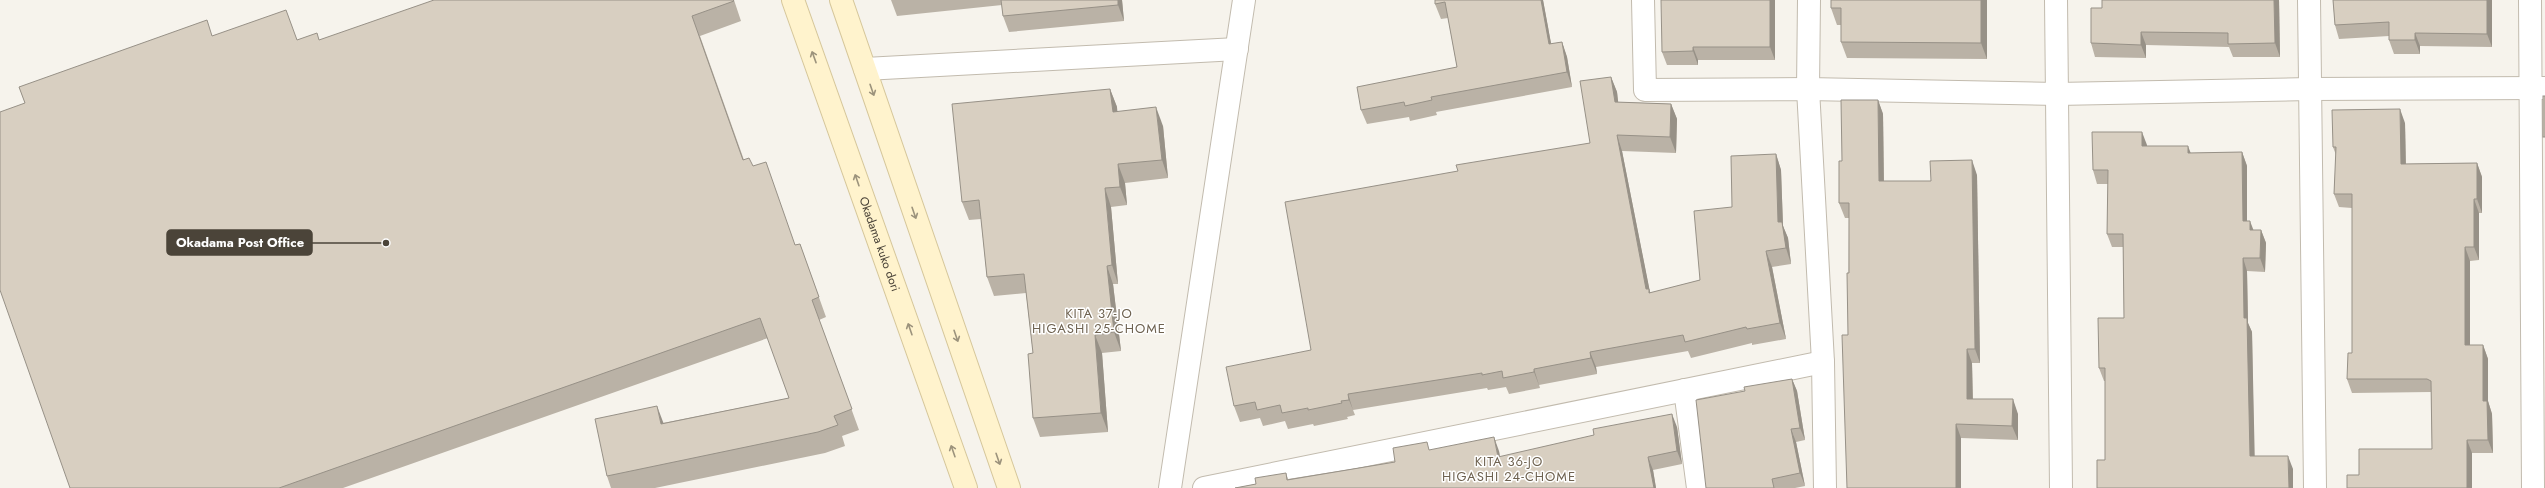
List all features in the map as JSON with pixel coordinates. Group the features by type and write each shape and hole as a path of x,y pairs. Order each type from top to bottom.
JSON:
{"main road":[{"name":"Okadama kuko dori","path":"793,0 966,488"},
{"path":"841,0 1009,488"}],"street":[{"path":"1170,488 1244,0"},
{"path":"1643,0 1645,90 1808,89 2057,94 2310,89 2538,88"},
{"path":"1809,0 1808,89 1823,362 1825,488"},
{"path":"2056,0 2061,488"},
{"path":"2309,0 2315,488"},
{"path":"2530,0 2538,88 2533,488"},
{"path":"865,69 1237,49"},
{"path":"1204,488 1823,362"},
{"path":"1685,390 1698,488"}],"building":[{"path":"434,0 733,0 734,1 692,16 743,160 749,158 753,166 766,162 795,245 800,244 819,297 812,300 852,409 834,416 838,425 818,432 607,476 595,419 657,406 661,424 789,398 760,318 279,488 70,488 0,290 0,112 25,103 19,87 207,20 212,36 286,10 297,40 317,33 319,40"},
{"path":"1001,0 1118,0 1118,5 1003,16"},
{"path":"1435,0 1541,0 1549,44 1562,42 1567,72 1431,97 1432,100 1405,106 1404,102 1361,110 1357,87 1457,67 1445,2 1435,4"},
{"path":"1661,0 1770,0 1770,47 1693,47 1693,51 1662,52"},
{"path":"1831,0 1981,0 1981,43 1841,42 1841,8 1831,8"},
{"path":"2102,0 2274,0 2275,43 2228,44 2228,33 2141,32 2141,45 2091,43 2091,8 2102,8"},
{"path":"2333,0 2487,0 2487,34 2415,33 2415,40 2389,40 2389,22 2335,25"},
{"path":"1611,77 1615,102 1671,104 1670,137 1617,135 1646,289 1649,289 1649,293 1700,280 1694,211 1732,207 1731,156 1776,154 1778,222 1782,222 1786,248 1766,251 1780,323 1747,329 1746,327 1685,342 1683,335 1590,352 1591,358 1534,369 1534,372 1503,378 1502,371 1482,375 1482,373 1348,394 1349,400 1341,401 1342,403 1308,410 1308,408 1282,413 1280,405 1257,410 1255,402 1234,406 1226,367 1311,350 1285,202 1458,171 1456,165 1590,143 1580,81"},
{"path":"1110,89 1113,112 1156,107 1162,160 1118,164 1120,187 1105,188 1112,265 1107,266 1114,332 1095,335 1101,413 1033,418 1028,354 1033,353 1024,274 987,277 979,200 962,202 952,104"},
{"path":"2543,96 2545,96 2545,137 2543,137"},
{"path":"1841,100 1878,100 1879,181 1931,181 1930,161 1972,160 1975,349 1967,349 1967,399 2013,399 2012,426 1956,424 1956,488 1847,488 1842,335 1848,335 1847,273 1849,273 1849,203 1839,203 1839,161 1842,161"},
{"path":"2400,109 2401,164 2477,163 2477,199 2474,199 2474,247 2465,247 2465,345 2483,345 2483,401 2487,401 2488,440 2467,440 2467,488 2347,488 2347,475 2359,475 2359,449 2432,449 2431,381 2427,379 2347,379 2348,353 2352,353 2352,194 2334,194 2336,147 2333,147 2332,110"},
{"path":"2092,132 2142,132 2142,146 2188,146 2188,153 2242,152 2243,221 2250,221 2250,230 2261,230 2260,258 2243,258 2244,318 2247,318 2250,456 2288,456 2289,488 2097,488 2097,460 2105,460 2105,368 2099,368 2098,318 2124,318 2123,234 2107,234 2108,170 2093,170"},
{"path":"1792,379 1800,428 1791,429 1800,473 1772,479 1774,488 1706,488 1696,400 1745,391 1744,387"},
{"path":"1672,414 1677,451 1648,457 1654,488 1235,488 1256,484 1255,478 1286,473 1287,480 1395,462 1393,448 1427,442 1429,450 1494,437 1498,457 1594,435 1593,429"}],"place":[{"name":"Okadama Post Office","path":"386,243"}],"district":[{"name":"KITA 37-JO HIGASHI 25-CHOME","path":"1099,320"},
{"name":"KITA 36-JO HIGASHI 24-CHOME","path":"1509,468"}]}
